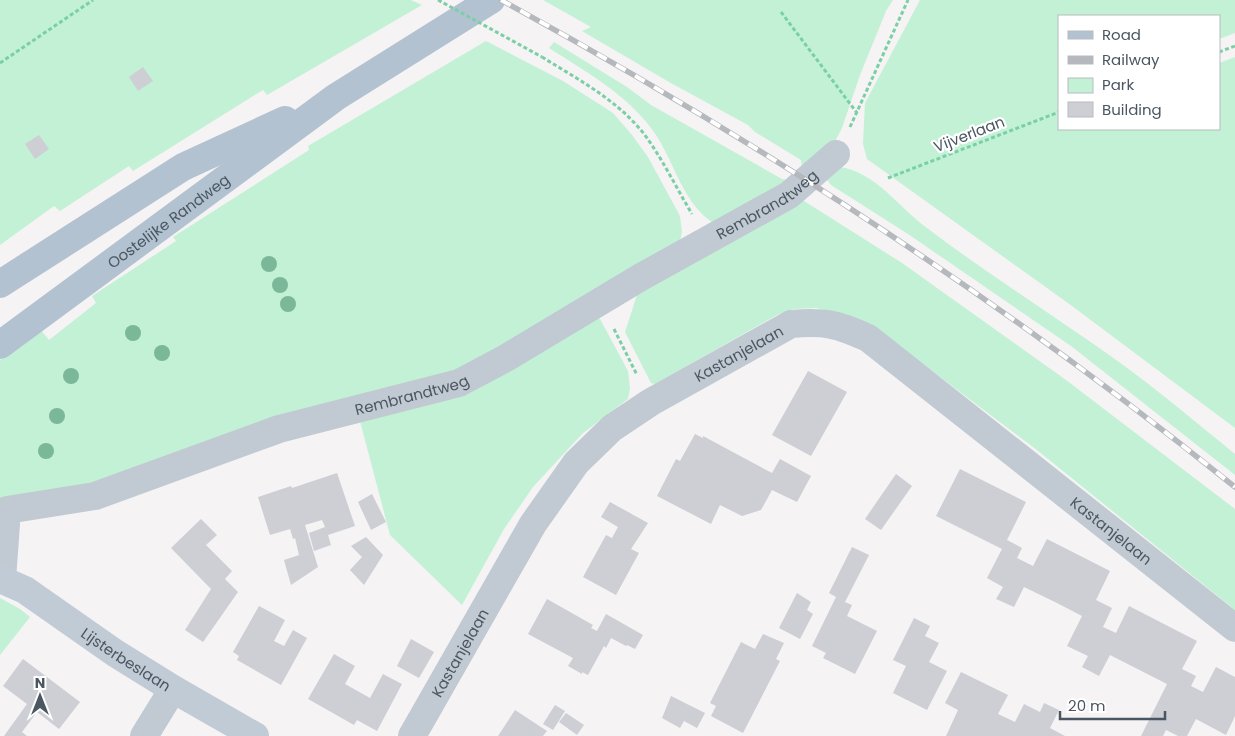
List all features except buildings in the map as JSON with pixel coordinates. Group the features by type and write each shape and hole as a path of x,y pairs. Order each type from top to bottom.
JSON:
{"main road":[{"name":"Oostelijke Randweg","path":"0,345 336,97 491,0"},
{"name":"Oostelijke Randweg","path":"0,284 183,167 336,97"}],"street":[{"name":"Rembrandtweg","path":"1,579 7,510 95,496 279,429 459,383 506,358 707,240 789,195 836,154"},
{"name":"Kastanjelaan","path":"412,736 533,524 576,463 612,428 651,402 791,324 818,322 844,327 868,338 1235,628"},
{"name":"Lijsterbeslaan","path":"1,579 25,590 115,653 255,736"},
{"path":"144,736 173,689"}],"path":[{"path":"0,63 93,0"},
{"path":"438,0 542,57 599,92 623,112 647,138 707,240"},
{"path":"836,154 857,113 908,0"},
{"path":"781,12 857,113"},
{"path":"1220,52 1235,46"},
{"name":"Vijverlaan","path":"888,178 1058,112"},
{"path":"599,303 651,402"}],"green space":[{"path":"0,0 411,0 422,5 267,95 263,90 133,171 129,166 60,211 54,206 0,245"},
{"path":"543,0 893,0 886,11 860,75 842,128 833,145 802,168 801,160 755,132 748,125 669,82 582,31 591,27"},
{"path":"920,0 1235,0 1235,33 1220,39 1220,15 1058,15 1058,130 1220,130 1220,63 1235,57 1235,428 1072,306 867,159 863,144 865,103"},
{"path":"486,41 563,81 613,113 648,157 680,216 682,232 679,246 468,367 83,487 0,500 0,360 40,329 49,340 96,303 92,296 176,241 173,237 309,150 308,146"},
{"path":"554,42 627,87 651,105 782,179 793,181 715,224 695,207 681,184 663,146 646,121 634,108 607,86 549,48"},
{"path":"839,167 864,175 950,245 1149,384 1235,454 1235,475 1071,346 908,234 831,185 825,177"},
{"path":"798,199 902,263 1066,380 1235,509 1235,610 1037,450 911,355 842,314 816,308 793,309 777,315 655,384 651,383 625,332 639,289"},
{"path":"595,316 600,319 628,371 630,388 628,399 583,433 533,487 504,529 462,605 390,535 360,421"},
{"path":"0,598 30,617 0,655"}],"railway":[{"path":"501,0 692,110 879,227 1060,353 1235,487"}]}
